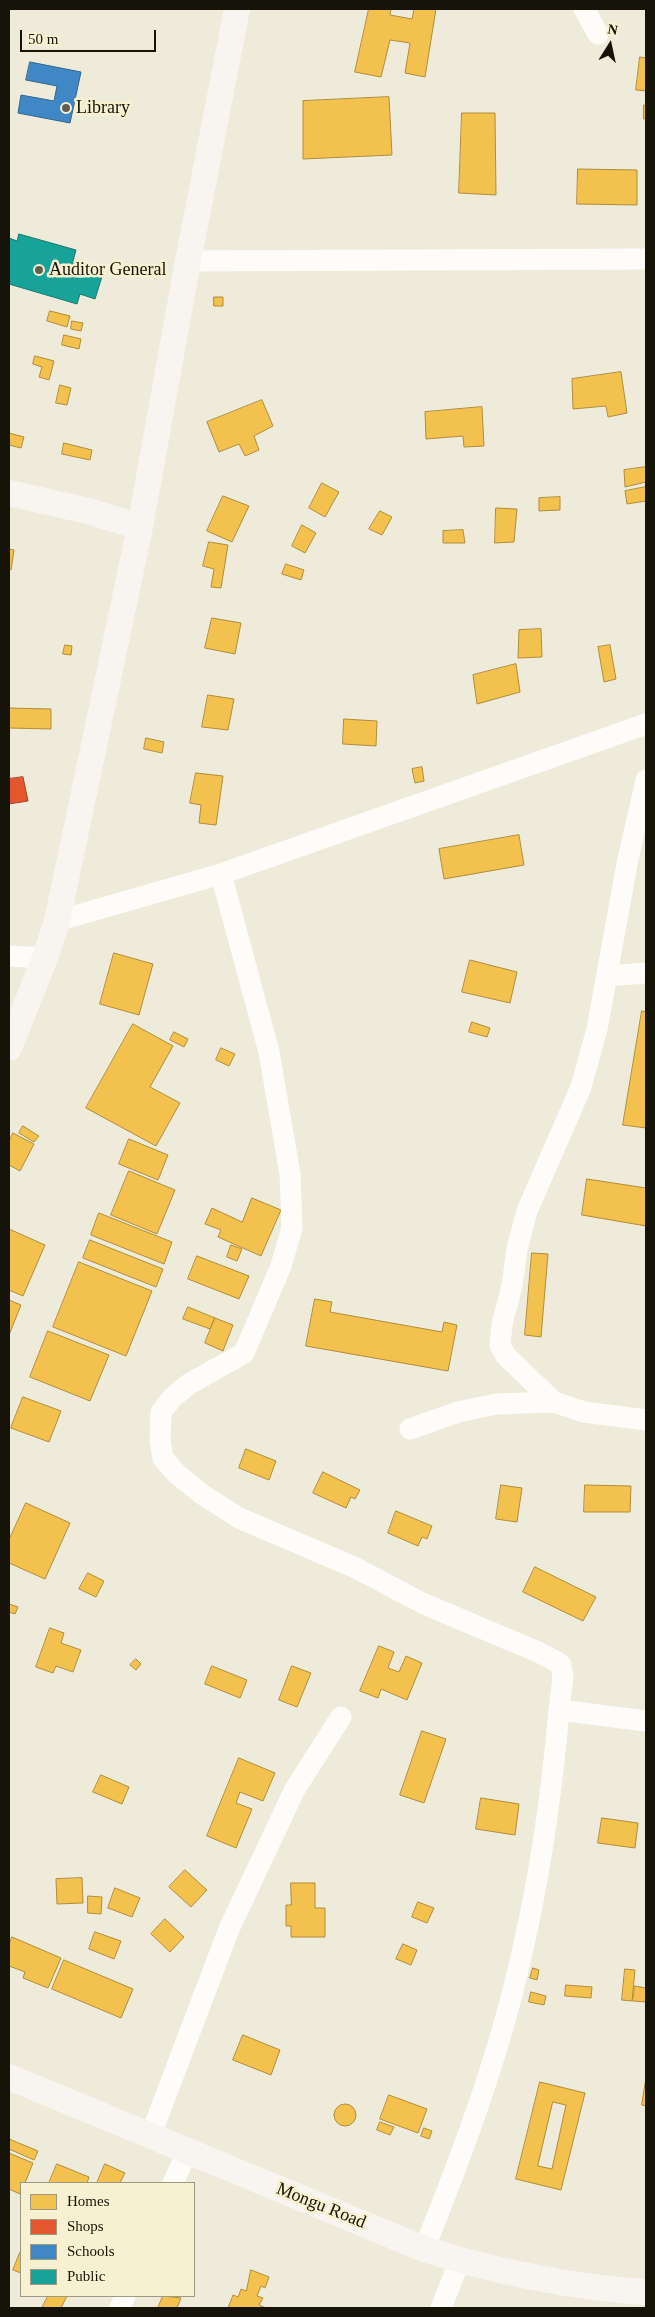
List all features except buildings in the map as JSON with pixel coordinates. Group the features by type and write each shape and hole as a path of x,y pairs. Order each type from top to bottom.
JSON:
{"main road":[{"path":"9,1048 45,958 57,921 140,527 188,261 237,9"},
{"path":"9,493 78,509 140,527"},
{"name":"Mongu Road","path":"9,2076 150,2137 424,2249 519,2274 646,2292"}],"street":[{"path":"584,9 598,34"},
{"path":"188,261 646,258"},
{"path":"57,921 221,874 646,724"},
{"path":"554,1402 506,1356 500,1345 502,1324 512,1286 517,1249 527,1211 581,1086 597,1028 627,864 646,780"},
{"path":"221,874 268,1052 290,1174 292,1228 281,1266 244,1353 189,1384 173,1397 161,1412 160,1441 163,1458 176,1473 200,1493 239,1518 356,1568 422,1603 557,1662 561,1665 563,1677 548,1812 521,1958 480,2097 452,2179 424,2249"},
{"path":"9,956 45,958"},
{"path":"607,976 646,973"},
{"path":"410,1429 458,1412 496,1404 554,1402 584,1412 646,1420"},
{"path":"560,1710 646,1721"},
{"path":"150,2137 229,1929 296,1789 341,1716"},
{"path":"173,2182 187,2152"},
{"path":"441,2308 460,2260"}],"place":[{"name":"Library","path":"66,108"},
{"name":"Auditor General","path":"39,270"}]}
